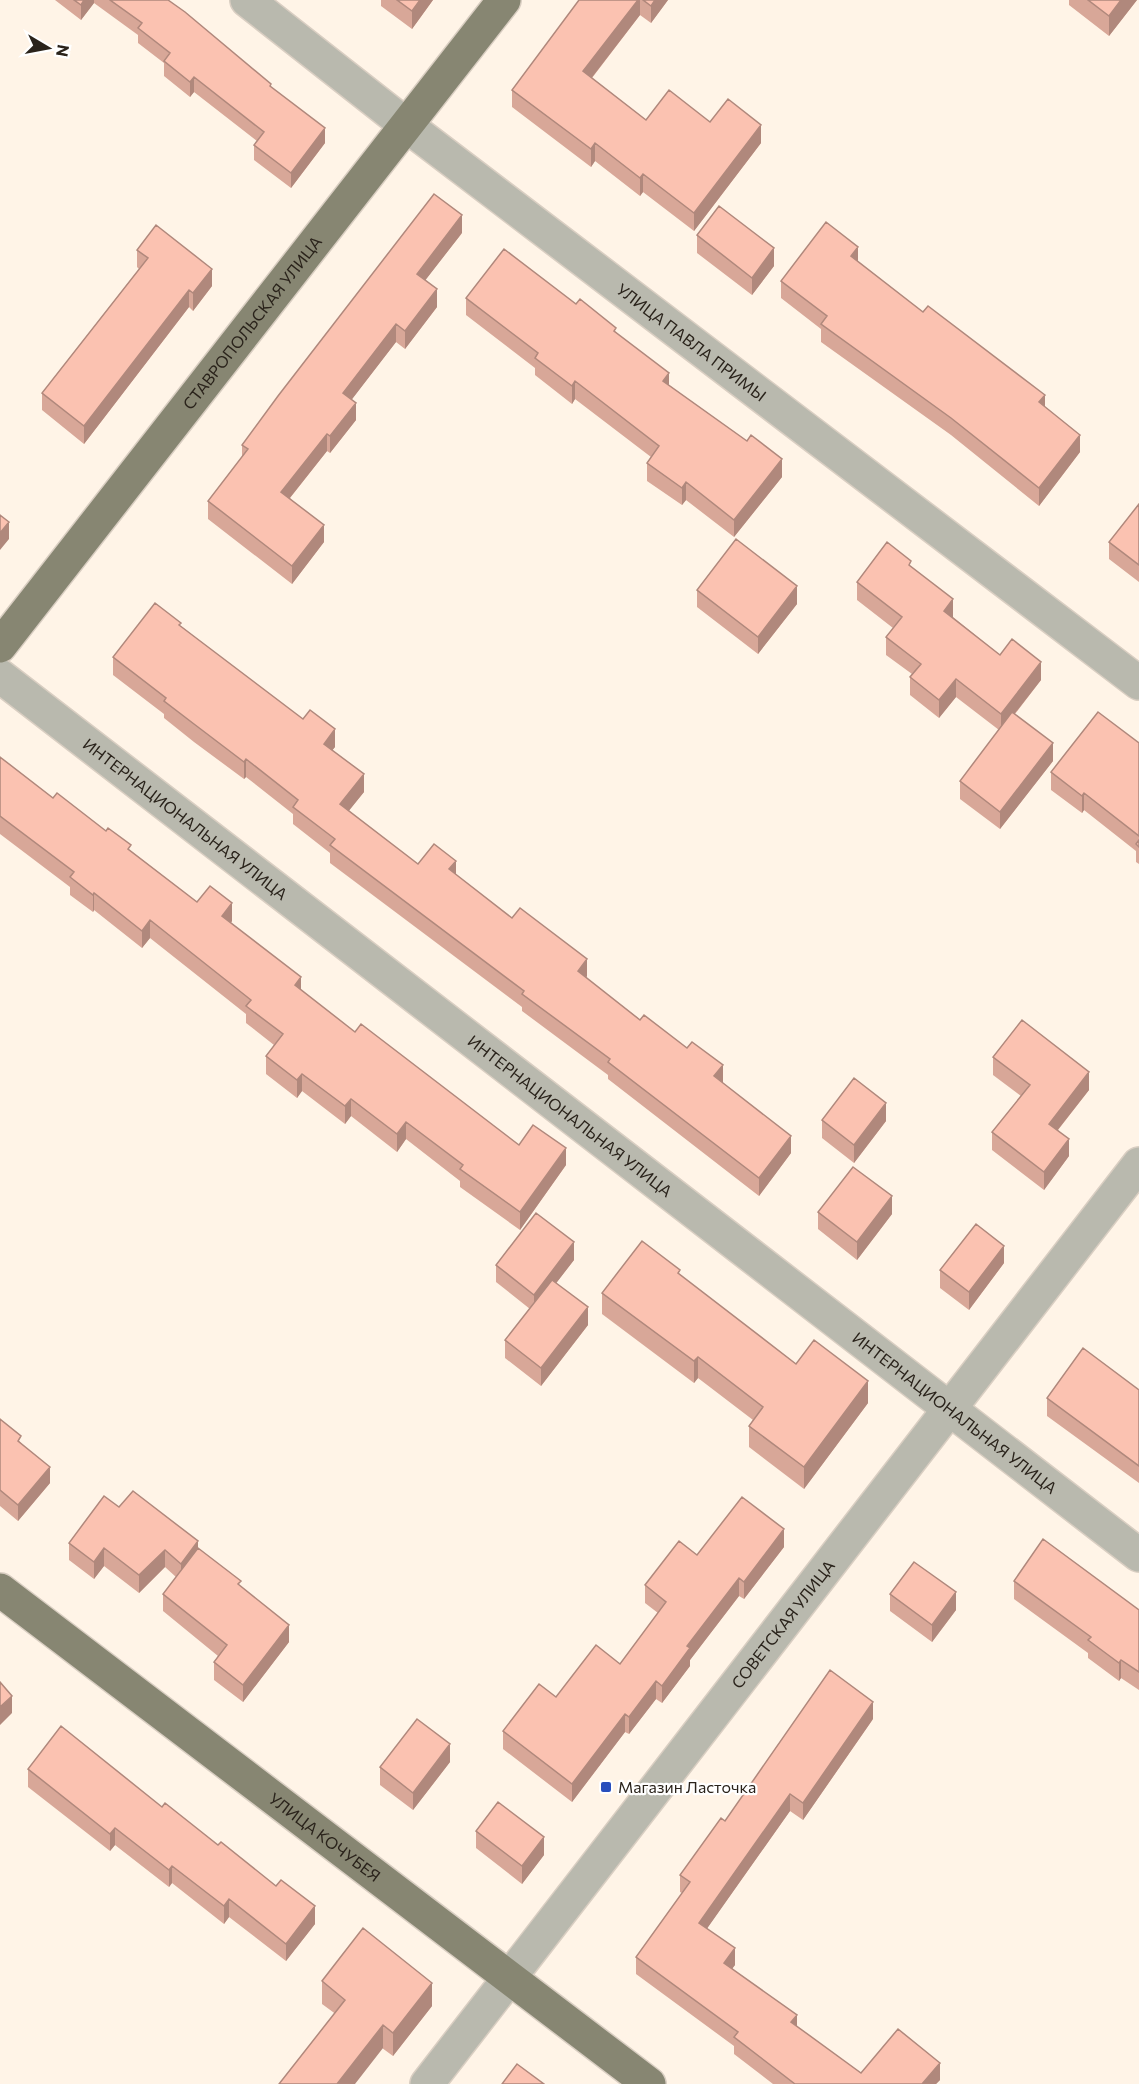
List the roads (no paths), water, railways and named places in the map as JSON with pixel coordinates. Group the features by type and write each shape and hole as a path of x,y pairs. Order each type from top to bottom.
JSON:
{"main road":[{"name":"СТАВРОПОЛЬСКАЯ УЛИЦА","path":"0,646 504,0"},
{"name":"УЛИЦА КОЧУБЕЯ","path":"0,1590 649,2084"},
{"path":"0,1603 36,1618"}],"street":[{"name":"УЛИЦА ПАВЛА ПРИМЫ","path":"247,0 406,125 1139,683"},
{"name":"ИНТЕРНАЦИОНАЛЬНАЯ УЛИЦА","path":"0,676 1139,1555"},
{"name":"СОВЕТСКАЯ УЛИЦА","path":"427,2084 1139,1164"}],"place":[{"name":"Магазин Ласточка","path":"606,1787"}]}
